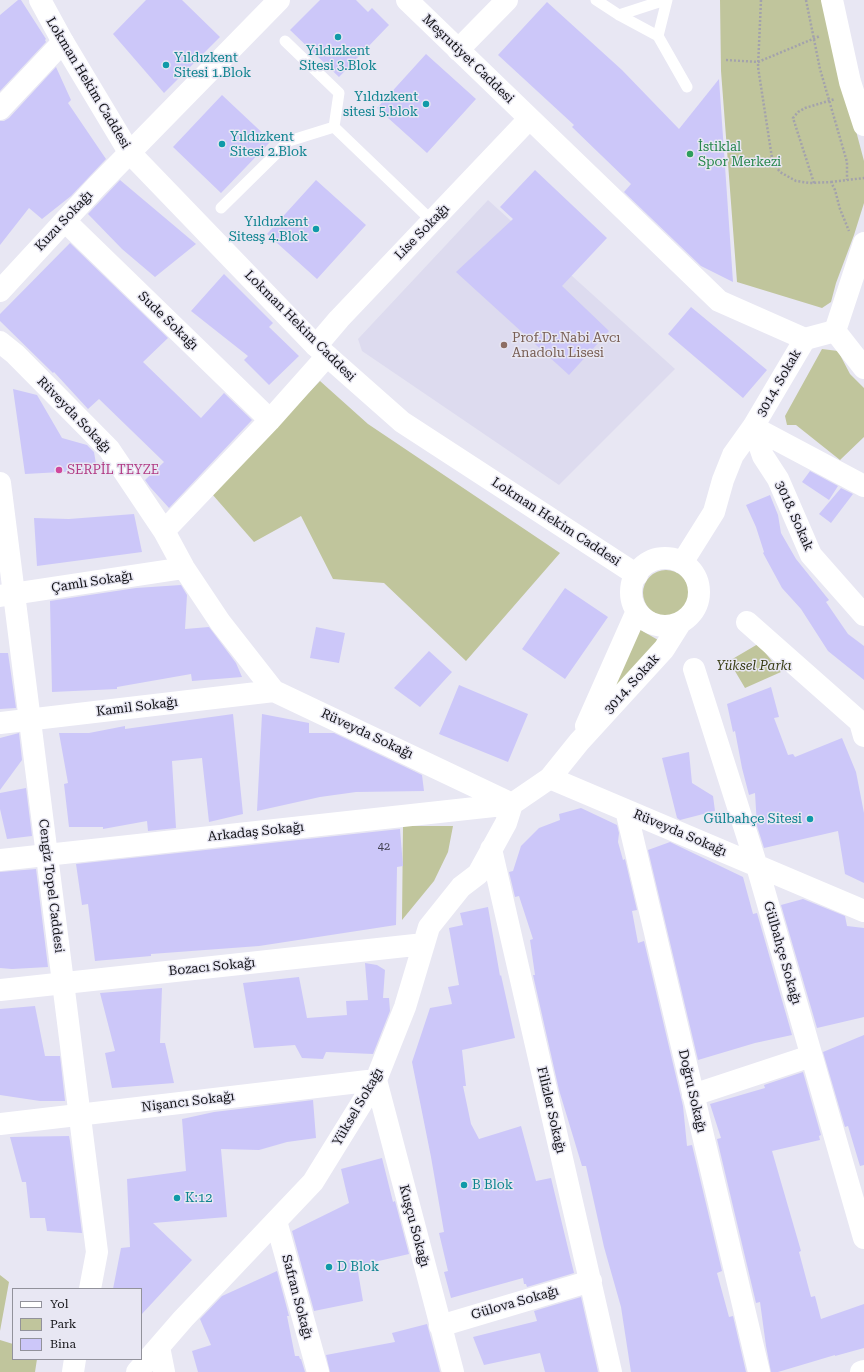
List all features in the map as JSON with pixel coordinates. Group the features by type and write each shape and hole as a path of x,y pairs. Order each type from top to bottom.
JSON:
{"street":[{"name":"Kuzu Sokağı","path":"0,291 129,152 279,0"},
{"name":"Meşrutiyet Caddesi","path":"407,0 719,301 805,339"},
{"path":"458,50 507,0"},
{"path":"832,0 850,82 864,125"},
{"name":"Lokman Hekim Caddesi","path":"42,1 63,42 129,152 322,351 402,422 637,574"},
{"path":"0,109 63,42"},
{"name":"Lise Sokağı","path":"322,351 339,319 529,119"},
{"name":"Sude Sokağı","path":"65,221 270,420"},
{"path":"835,331 863,246"},
{"path":"805,339 835,331"},
{"path":"835,331 864,368"},
{"name":"3014. Sokak","path":"682,563 714,512 723,480 733,455 753,427 805,339"},
{"name":"Rüveyda Sokağı","path":"0,342 15,354 109,449 164,530 184,568 220,622 274,690 512,804"},
{"path":"164,530 270,420 322,351"},
{"name":"3014. Sokak","path":"753,427 864,486"},
{"name":"3018. Sokak","path":"753,427 763,456 778,479 811,555 864,615"},
{"name":"Cengiz Topel Caddesi","path":"0,483 7,595 30,719 97,1252 90,1288"},
{"path":"669,558 682,563 693,573 698,582 698,600 694,609 688,617 681,622 672,625 657,624 644,618 637,611 633,603 633,584 637,574 643,567 660,559 669,558"},
{"name":"Çamlı Sokağı","path":"7,595 184,568"},
{"name":"3014. Sokak","path":"579,742 637,611"},
{"name":"3014. Sokak","path":"550,778 579,742 664,649 681,622"},
{"path":"747,622 860,722 864,736"},
{"name":"Gülbahçe Sokağı","path":"694,668 756,865 864,1238"},
{"name":"Kamil Sokağı","path":"0,722 274,690"},
{"path":"512,804 550,778"},
{"name":"Rüveyda Sokağı","path":"550,778 864,911"},
{"name":"Yüksel Sokağı","path":"137,1372 183,1319 313,1182 376,1080 405,1007 429,927 461,887 478,874 506,823 512,804"},
{"name":"Arkadaş Sokağı","path":"0,860 512,804"},
{"name":"Doğru Sokağı","path":"626,810 759,1372"},
{"name":"Filizler Sokağı","path":"492,849 611,1372"},
{"name":"Bozacı Sokağı","path":"0,990 424,944"},
{"path":"693,1095 812,1056"},
{"name":"Nişancı Sokağı","path":"0,1124 376,1080"},
{"name":"Kuşçu Sokağı","path":"376,1080 453,1372"},
{"name":"Safran Sokağı","path":"276,1221 318,1372"},
{"name":"Gülova Sokağı","path":"440,1326 590,1281"},
{"path":"159,1347 164,1372"},
{"path":"73,1372 75,1360"}],"lane":[{"path":"596,0 619,15 658,36 687,87"},
{"path":"619,15 666,0"},
{"path":"658,36 666,0"},
{"path":"285,41 339,93 334,127"},
{"path":"221,208 289,141 334,127"},
{"path":"334,127 432,221"}],"path":[{"path":"761,0 758,62 770,146 774,163 780,172 796,181 814,183 864,178"},
{"path":"806,0 820,69 847,162 847,180"},
{"path":"726,60 758,62 813,38"},
{"path":"814,183 793,118 801,110 829,101"},
{"path":"831,182 850,236 863,246"}],"shaded area":[{"name":"Prof.Dr.Nabi Avcı Anadolu Lisesi","path":"488,200 675,369 559,485 362,351 358,339"}],"green space":[{"path":"720,0 824,0 838,63 864,161 864,203 836,283 831,302 822,308 737,282 721,71"},
{"path":"822,349 838,351 850,374 864,388 864,437 840,460 796,425 787,425 785,416"},
{"path":"320,381 368,424 560,553 466,661 384,583 333,579 301,516 254,542 212,494"},
{"path":"666,570 679,574 685,580 689,593 685,606 679,612 666,616 653,612 647,606 643,593 647,580 653,574"},
{"path":"639,629 658,640 605,704"},
{"name":"Yüksel Parkı","path":"758,644 781,672 745,688 729,661"},
{"path":"403,826 453,826 448,852 434,881 402,920"},
{"path":"0,1275 9,1282 0,1331"},
{"path":"0,1340 12,1344 12,1360 37,1360 35,1372 0,1372"}],"building":[{"path":"18,0 21,0 46,39 46,42 0,91 0,15"},
{"name":"Yıldızkent Sitesi 1.Blok","path":"146,0 182,0 220,37 164,93 113,34"},
{"name":"Yıldızkent Sitesi 3.Blok","path":"320,0 356,0 368,12 372,8 389,25 339,77 290,30"},
{"path":"547,2 622,70 679,129 719,79 733,282 701,266 624,192 631,184 572,127 574,125 498,55"},
{"name":"Yıldızkent sitesi 5.blok","path":"426,54 476,99 427,153 377,108"},
{"path":"56,67 71,100 68,103 106,159 71,196 42,219 29,208 0,245 0,121 4,121 9,118"},
{"name":"Yıldızkent Sitesi 2.Blok","path":"222,95 271,141 221,193 173,147"},
{"path":"535,170 607,238 562,286 609,331 569,375 456,272 513,219 500,207"},
{"path":"120,180 196,244 155,277 122,249 88,214"},
{"name":"Yıldızkent Sitesş 4.Blok","path":"316,180 366,225 317,279 267,234"},
{"path":"70,243 168,338 143,362 201,418 224,393 252,420 169,508 145,480 164,462 99,399 88,409 54,372 53,373 0,321 0,314"},
{"path":"224,274 273,323 269,327 299,356 269,385 244,360 248,356 191,311"},
{"path":"691,307 767,370 743,398 668,334"},
{"path":"13,389 37,395 62,438 87,445 94,452 97,470 25,474"},
{"path":"810,471 838,486 829,500 802,482"},
{"path":"841,488 853,494 831,523 819,514"},
{"path":"770,495 778,515 781,533 796,559 829,600 826,602 848,634 864,646 864,680 828,651 801,609 782,588 763,553 764,552 756,527 746,505"},
{"path":"134,514 142,552 37,566 34,518 69,519"},
{"path":"181,585 187,595 185,629 209,627 236,663 242,677 192,681 191,674 117,687 117,689 52,692 50,601 136,588"},
{"path":"565,588 608,617 565,679 522,649"},
{"path":"316,627 345,633 339,663 310,658"},
{"path":"429,651 452,672 420,707 394,688"},
{"path":"0,653 8,653 16,708 0,709"},
{"path":"459,685 528,714 508,762 439,734"},
{"path":"771,687 779,717 774,718 788,755 793,754 795,757 842,738 856,772 864,813 864,883 845,874 838,831 764,848 757,826 755,793 749,795 735,731 733,732 727,704"},
{"path":"233,714 243,814 209,822 202,758 172,761 176,828 148,831 147,821 103,829 103,827 69,827 64,784 68,783 59,733 89,733 125,726 125,729"},
{"path":"262,714 309,723 309,733 334,733 422,775 424,791 356,792 320,797 257,811"},
{"path":"19,733 22,760 0,790 0,738"},
{"path":"689,752 692,783 713,796 715,811 680,820 677,818 662,758"},
{"path":"26,788 32,836 7,839 0,809 0,793"},
{"path":"581,808 617,825 619,833 618,842 623,860 625,859 637,910 632,911 638,943 644,941 683,1106 687,1146 692,1145 722,1271 717,1273 729,1317 733,1316 746,1372 631,1372 621,1307 604,1247 586,1166 582,1166 559,1090 533,975 535,975 530,940 533,939 519,896 515,897 509,872 513,871 521,846 539,828 560,820 559,814"},
{"path":"400,829 403,866 397,867 396,925 259,946 151,954 151,956 95,961 88,904 82,905 76,864"},
{"path":"670,842 743,877 753,914 757,913 792,1035 755,1043 698,1060 648,850"},
{"path":"36,869 48,967 12,969 0,968 0,872"},
{"path":"803,899 845,916 847,926 864,928 864,1017 817,1028 781,905"},
{"path":"488,907 500,976 501,975 515,1038 462,1050 466,1086 463,1086 471,1124 479,1139 521,1126 536,1181 551,1178 574,1273 527,1287 526,1284 524,1284 523,1278 451,1298 444,1272 448,1271 439,1233 444,1232 412,1062 430,1008 452,1004 448,987 459,985 449,928 463,925 460,913"},
{"path":"365,963 377,965 385,970 383,998 389,998 390,1011 373,1054 326,1052 323,1059 302,1058 295,1045 254,1048 243,983 299,977 307,1018 347,1015 346,1001 368,1000"},
{"path":"162,988 160,1043 165,1043 174,1083 112,1088 105,1053 115,1051 100,993"},
{"path":"35,1006 45,1056 60,1056 65,1101 40,1101 0,1095 0,1009"},
{"path":"864,1035 864,1165 860,1166 848,1126 845,1127 823,1052"},
{"path":"803,1072 821,1135 819,1136 820,1140 772,1151 801,1251 799,1252 811,1297 815,1296 821,1319 864,1304 864,1348 778,1372 771,1372 760,1302 756,1303 717,1139 721,1138 710,1104 765,1088 764,1085"},
{"path":"313,1100 316,1138 287,1142 259,1150 221,1149 227,1217 153,1223 192,1260 142,1314 142,1288 113,1288 121,1248 130,1247 127,1179 186,1171 182,1119 214,1112"},
{"path":"69,1136 82,1233 47,1231 45,1218 30,1218 26,1182 22,1182 10,1137"},
{"path":"382,1158 393,1202 395,1201 409,1254 357,1266 363,1301 314,1311 292,1231 349,1203 341,1169"},
{"path":"277,1271 289,1316 287,1316 295,1356 299,1356 301,1359 305,1372 198,1372 192,1351 211,1345 200,1319 222,1296"},
{"path":"581,1297 598,1372 545,1372 540,1353 484,1365 473,1337 537,1321 534,1311"},
{"path":"427,1324 440,1372 330,1372 326,1355 395,1342 392,1333"}],"place":[{"name":"Yıldızkent Sitesi 3.Blok","path":"338,37"},
{"name":"Yıldızkent Sitesi 1.Blok","path":"166,65"},
{"name":"Yıldızkent sitesi 5.blok","path":"426,104"},
{"name":"Yıldızkent Sitesi 2.Blok","path":"222,144"},
{"name":"İstiklal Spor Merkezi","path":"690,154"},
{"name":"Yıldızkent Sitesş 4.Blok","path":"316,229"},
{"name":"Prof.Dr.Nabi Avcı Anadolu Lisesi","path":"504,345"},
{"name":"SERPİL TEYZE","path":"59,470"},
{"name":"Gülbahçe Sitesi","path":"810,819"},
{"name":"B Blok","path":"464,1185"},
{"name":"K:12","path":"177,1198"},
{"name":"D Blok","path":"329,1267"}]}
